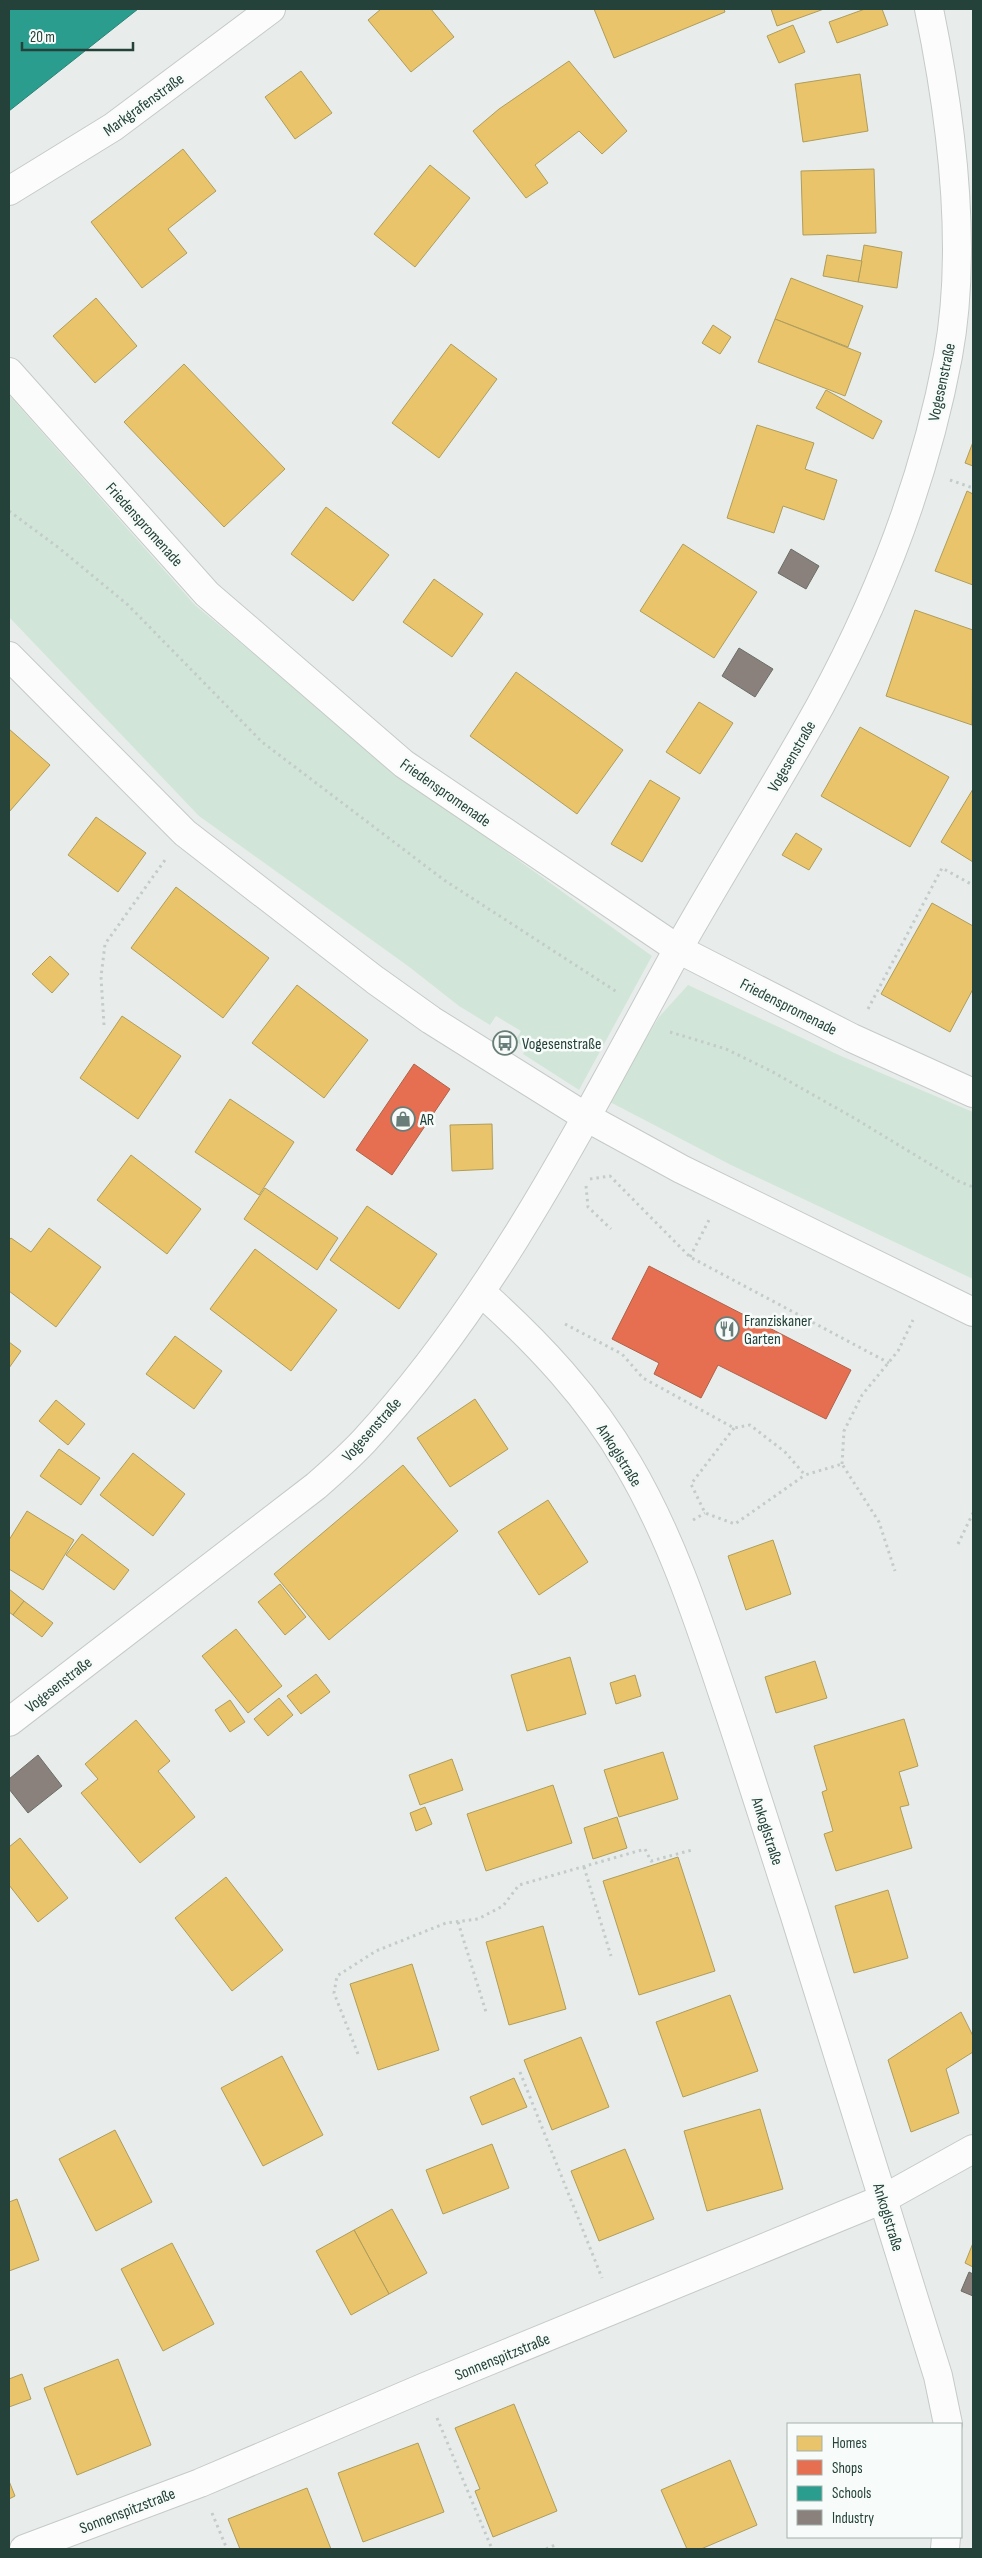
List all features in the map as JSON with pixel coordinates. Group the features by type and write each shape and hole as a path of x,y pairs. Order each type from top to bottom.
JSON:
{"street":[{"name":"Markgrafenstraße","path":"9,191 113,127 271,9"},
{"name":"Vogesenstraße","path":"9,1722 316,1486 363,1443 424,1370 481,1292 586,1118 678,949 821,704 878,586 922,469 948,354 955,302 956,228 950,135 929,9"},
{"name":"Friedenspromenade","path":"9,372 207,594 404,764 678,949 852,1038 973,1093"},
{"path":"9,656 185,833 375,980 423,1014 586,1118 724,1190 973,1312"},
{"name":"Ankoglstraße","path":"481,1292 535,1342 566,1376 599,1420 628,1463 671,1550 732,1719 938,2376 948,2423"},
{"name":"Sonnenspitzstraße","path":"24,2549 200,2483 425,2387 883,2199 973,2149"}],"path":[{"path":"9,511 59,548 128,604 262,742 444,880 616,991 638,1023 726,1049 854,1118 958,1181 973,1187"},
{"path":"104,1025 101,977 105,944 185,833"},
{"path":"852,1038 942,868 971,884"},
{"path":"585,1180 610,1176 690,1257 889,1363"},
{"path":"690,1257 724,1190"},
{"path":"895,1571 879,1522 842,1464 844,1431 862,1395 898,1351 926,1289"},
{"path":"560,1322 622,1354 643,1378 734,1428 750,1425 785,1452 805,1475"},
{"path":"734,1428 691,1484 705,1513 734,1524 805,1475 842,1464"},
{"path":"958,1544 973,1513"},
{"path":"358,2054 334,1992 337,1976 376,1951 446,1923 478,1920 503,1906 519,1885 645,1849 651,1861 692,1850"},
{"path":"584,1867 611,1956"},
{"path":"458,1922 486,2012"},
{"path":"520,2072 615,2309"},
{"path":"425,2387 492,2549"},
{"path":"546,2549 558,2544"}],"green space":[{"path":"9,395 195,605 398,774 652,956 579,1090 523,1054 526,1048 515,1041 521,1031 496,1016 490,1025 459,1006 408,966 199,816 9,617"},
{"path":"688,985 841,1056 973,1112 973,1279 731,1165 608,1101 659,1017"}],"building: Homes":[{"path":"381,9 431,9 454,37 411,72 368,20"},
{"path":"594,9 724,9 725,12 614,58"},
{"path":"771,9 824,9 777,26"},
{"path":"865,9 882,9 888,25 837,43 829,22"},
{"path":"793,25 805,52 779,63 767,36"},
{"path":"569,61 627,131 602,154 579,131 535,165 548,183 526,198 473,131 499,109"},
{"path":"301,71 332,113 295,139 265,97"},
{"path":"860,74 868,131 803,142 795,84"},
{"path":"183,149 216,191 168,229 187,253 142,288 91,222"},
{"path":"430,165 470,198 415,267 374,234"},
{"path":"874,169 876,233 803,235 801,171"},
{"path":"864,245 902,252 897,288 858,282"},
{"path":"827,255 862,261 858,282 823,276"},
{"path":"791,278 863,306 848,347 775,319"},
{"path":"96,298 137,346 95,383 53,336"},
{"path":"775,319 861,353 845,396 758,362"},
{"path":"713,325 731,337 720,354 702,343"},
{"path":"451,344 497,379 439,458 392,423"},
{"path":"184,364 285,469 224,527 124,422"},
{"path":"826,390 882,421 873,439 816,408"},
{"path":"757,425 814,443 805,469 837,480 824,520 783,506 774,533 727,518"},
{"path":"973,442 973,466 965,463"},
{"path":"967,491 973,494 973,585 935,571"},
{"path":"326,507 389,555 353,601 291,554"},
{"path":"683,544 757,592 714,658 640,611"},
{"path":"434,579 483,614 452,657 403,622"},
{"path":"915,610 973,630 972,725 886,696"},
{"path":"516,672 623,750 577,814 470,736"},
{"path":"699,702 733,723 700,774 666,752"},
{"path":"860,727 949,777 910,847 821,796"},
{"path":"9,729 50,765 9,812"},
{"path":"650,780 680,798 642,862 611,844"},
{"path":"973,789 973,862 941,842"},
{"path":"96,817 146,853 118,892 68,855"},
{"path":"796,833 822,849 809,870 782,855"},
{"path":"176,887 269,958 223,1018 131,948"},
{"path":"932,903 973,926 973,989 950,1032 881,994"},
{"path":"50,956 69,974 52,993 32,974"},
{"path":"297,985 368,1040 324,1098 252,1043"},
{"path":"122,1016 181,1056 138,1119 80,1078"},
{"path":"230,1099 294,1142 259,1195 195,1152"},
{"path":"492,1124 493,1169 452,1171 450,1125"},
{"path":"131,1155 201,1209 167,1254 97,1200"},
{"path":"265,1188 338,1238 317,1270 244,1219"},
{"path":"367,1206 437,1254 399,1309 330,1260"},
{"path":"49,1228 101,1267 56,1327 9,1291 9,1240 11,1238 31,1252"},
{"path":"255,1249 337,1310 291,1371 210,1309"},
{"path":"175,1336 222,1371 194,1409 146,1374"},
{"path":"9,1342 21,1351 9,1368"},
{"path":"475,1399 508,1449 450,1487 417,1438"},
{"path":"56,1400 85,1424 68,1445 39,1421"},
{"path":"59,1449 100,1478 81,1505 40,1476"},
{"path":"133,1453 185,1494 153,1536 100,1495"},
{"path":"403,1465 458,1531 329,1640 274,1574"},
{"path":"548,1500 588,1562 539,1595 498,1532"},
{"path":"27,1511 74,1540 43,1590 9,1569 9,1540"},
{"path":"82,1534 129,1570 114,1590 66,1555"},
{"path":"773,1540 791,1594 746,1610 728,1556"},
{"path":"280,1584 306,1617 285,1635 258,1602"},
{"path":"9,1589 24,1601 13,1615 9,1612"},
{"path":"24,1601 53,1623 42,1637 13,1615"},
{"path":"236,1629 282,1686 248,1713 202,1656"},
{"path":"570,1657 586,1714 527,1731 511,1675"},
{"path":"815,1661 827,1698 776,1713 765,1677"},
{"path":"316,1674 330,1692 301,1714 287,1696"},
{"path":"635,1675 641,1696 616,1704 610,1683"},
{"path":"279,1698 293,1715 268,1736 254,1719"},
{"path":"230,1700 245,1722 230,1732 215,1710"},
{"path":"904,1719 918,1766 899,1772 909,1805 900,1807 912,1848 836,1871 824,1834 833,1831 822,1792 827,1790 814,1746"},
{"path":"136,1720 170,1761 158,1771 195,1817 140,1863 81,1793 98,1779 85,1764"},
{"path":"663,1752 678,1799 619,1817 604,1770"},
{"path":"452,1759 463,1790 420,1805 409,1775"},
{"path":"553,1785 572,1843 486,1871 467,1814"},
{"path":"425,1807 432,1824 416,1831 410,1813"},
{"path":"617,1817 627,1848 593,1859 584,1828"},
{"path":"20,1838 68,1898 38,1922 9,1885 9,1847"},
{"path":"678,1857 715,1971 639,1995 603,1881"},
{"path":"226,1877 283,1950 232,1991 175,1918"},
{"path":"888,1890 908,1958 854,1973 835,1906"},
{"path":"543,1926 566,2009 509,2025 486,1942"},
{"path":"412,1964 439,2050 378,2070 350,1984"},
{"path":"730,1995 758,2071 683,2097 656,2022"},
{"path":"961,2012 973,2036 973,2052 946,2069 959,2113 911,2132 888,2060"},
{"path":"581,2037 609,2107 552,2130 524,2060"},
{"path":"282,2056 323,2135 263,2166 221,2088"},
{"path":"514,2078 527,2107 482,2125 470,2097"},
{"path":"760,2109 783,2189 707,2211 684,2131"},
{"path":"115,2130 152,2202 96,2231 59,2159"},
{"path":"492,2144 509,2188 443,2214 426,2170"},
{"path":"625,2149 654,2219 599,2241 571,2171"},
{"path":"17,2199 39,2260 9,2271 9,2202"},
{"path":"392,2209 427,2273 389,2294 354,2230"},
{"path":"354,2230 389,2294 351,2315 316,2251"},
{"path":"172,2243 214,2324 163,2351 121,2269"},
{"path":"973,2243 973,2267 965,2263"},
{"path":"118,2359 151,2445 77,2475 44,2388"},
{"path":"22,2374 31,2399 9,2407 9,2379"},
{"path":"514,2404 557,2511 493,2537 475,2491 480,2489 455,2428"},
{"path":"418,2443 444,2512 363,2542 338,2473"},
{"path":"730,2460 757,2525 701,2549 687,2549 661,2490"},
{"path":"9,2481 15,2496 9,2499"},
{"path":"307,2488 331,2549 240,2549 228,2519"}],"building: Shops":[{"name":"AR","path":"414,1064 450,1089 392,1175 356,1150"},
{"path":"649,1266 851,1370 826,1419 718,1365 701,1398 654,1374 659,1363 612,1339"}],"building: Schools":[{"path":"9,9 138,9 9,111"}],"building: Industry":[{"path":"791,549 819,566 806,589 778,573"},
{"path":"739,648 773,669 755,697 722,676"},
{"path":"38,1755 62,1786 28,1813 9,1789 9,1779"},
{"path":"969,2272 973,2274 973,2296 961,2291"}],"place":[{"name":"Vogesenstraße","path":"505,1043"},
{"name":"AR","path":"403,1119"},
{"name":"Franziskaner Garten","path":"727,1329"}]}
